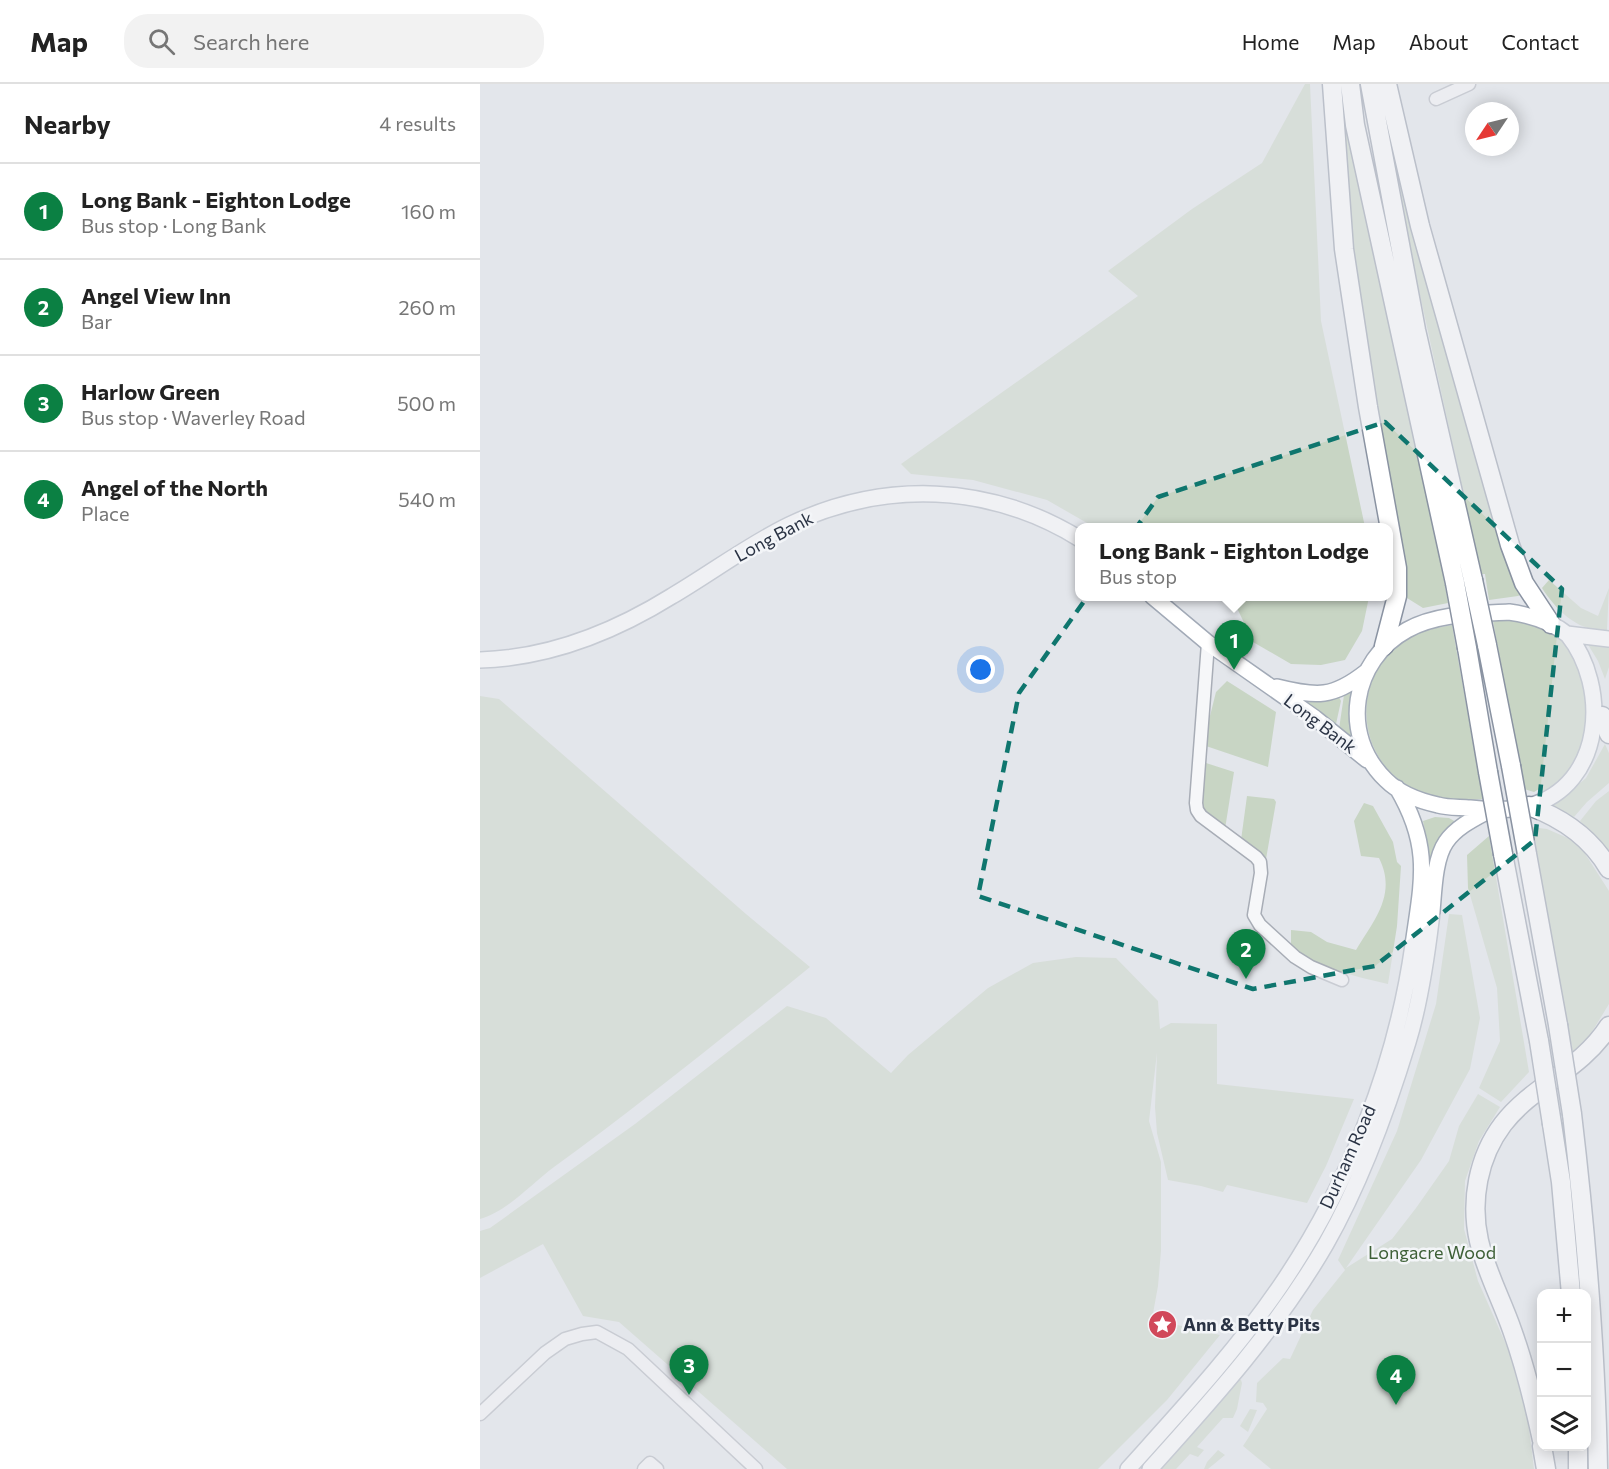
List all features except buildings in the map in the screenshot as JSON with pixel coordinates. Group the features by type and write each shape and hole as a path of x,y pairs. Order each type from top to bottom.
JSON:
{"highway":[{"path":"1332,84 1344,249 1368,407 1391,523"},
{"path":"1350,84 1355,125 1455,583 1539,1041 1561,1182 1571,1289"},
{"path":"1370,84 1416,330 1487,645 1558,1025 1572,1114 1589,1275 1594,1340 1598,1469"},
{"path":"1387,84 1420,226 1510,545 1524,583 1551,624"},
{"path":"1384,646 1397,596 1397,568 1393,536"},
{"path":"1604,705 1609,734"},
{"path":"1529,806 1562,820 1580,834 1609,869"},
{"path":"1537,1420 1522,1362 1479,1241 1476,1190 1492,1141 1512,1113 1524,1101 1577,1063 1590,1051 1609,1026"},
{"path":"1543,1451 1546,1469"},
{"path":"1578,1451 1578,1469"}],"main road":[{"name":"Long Bank","path":"480,660 516,657 538,652 581,641 608,630 634,618 789,525 860,499 906,493 950,494 990,500 1026,512 1075,536"},
{"name":"Long Bank","path":"1157,601 1208,643 1334,732 1397,788"},
{"path":"1374,766 1364,748 1357,720 1359,690 1372,661 1384,646 1408,630 1422,623 1469,614 1509,612 1524,614 1551,624 1567,634 1582,651 1598,682 1604,705 1593,748 1581,770 1563,788 1529,806 1490,810 1440,806 1417,799 1397,788"},
{"path":"1567,634 1609,639"},
{"name":"Long Bank","path":"1266,684 1304,693 1329,693 1340,690 1366,672"},
{"name":"Durham Road","path":"1128,1469 1250,1328 1282,1284 1310,1240 1353,1154 1382,1076 1395,1030 1410,967 1418,907 1422,866 1418,835 1410,811 1397,788"},
{"name":"Durham Road","path":"1149,1469 1201,1413 1259,1343 1326,1243 1369,1156 1409,1040 1423,978 1437,869 1442,849 1455,831 1490,810"}],"street":[{"path":"1436,99 1466,86"},
{"path":"1208,643 1196,792 1197,810 1201,816 1256,856 1260,862 1261,873 1254,915 1260,925 1295,957 1311,967 1342,980"},
{"path":"480,1414 545,1353 565,1339 597,1332 628,1349 749,1466"},
{"path":"644,1469 650,1463 657,1469"}],"highlighted area":[{"path":"1385,422 1562,589 1535,840 1375,966 1253,989 978,896 1019,693 1158,497"}],"green space":[{"path":"1305,84 1310,84 1321,321 1364,523 1087,523 1047,500 973,480 911,474 901,464 1138,296 1108,271 1192,209 1262,163"},
{"path":"1342,84 1432,511 1448,603 1423,608 1407,598 1406,572 1393,494 1376,423 1352,269"},
{"path":"1389,135 1394,136 1522,594 1518,596 1489,600 1485,574 1481,574 1406,231"},
{"path":"1549,580 1581,608 1598,616 1609,588 1607,630 1587,628 1561,612 1542,588"},
{"path":"1232,601 1368,601 1362,631 1345,660 1321,665 1291,664 1253,642"},
{"path":"1493,621 1526,621 1547,629 1574,652 1591,682 1583,755 1553,786 1542,791 1539,789 1534,792 1524,789"},
{"path":"1452,625 1483,799 1448,799 1432,796 1416,790 1395,776 1380,759 1370,738 1366,716 1368,694 1376,672 1390,653 1414,635"},
{"path":"1587,643 1609,645 1609,667 1605,679 1598,661"},
{"path":"1227,681 1276,712 1268,767 1206,746 1216,692"},
{"path":"1350,692 1353,694 1353,741 1339,729 1344,695"},
{"path":"1288,693 1331,699 1339,697 1341,701 1335,726"},
{"path":"480,696 499,699 810,967 510,1204 480,1219"},
{"path":"1605,744 1609,753 1609,783 1574,817 1552,807 1586,778"},
{"path":"1206,763 1234,772 1225,829 1202,809"},
{"path":"1609,791 1609,850 1580,821 1596,801"},
{"path":"1247,796 1274,799 1276,802 1266,859 1241,840"},
{"path":"1364,803 1373,806 1393,842 1397,862 1401,866 1397,926 1388,984 1325,966 1291,947 1291,930 1311,932 1327,942 1356,950 1376,917 1385,895 1386,883 1379,858 1361,856 1354,821"},
{"path":"1435,817 1449,818 1456,822 1427,886 1429,851 1423,821"},
{"path":"1531,827 1547,829 1570,839 1584,852 1609,891 1609,1004 1590,1035 1573,1053"},
{"path":"1489,836 1529,1072 1501,1102 1479,1088 1500,1041 1497,988 1468,888 1467,855"},
{"name":"Longacre Wood","path":"1449,914 1462,915 1480,1018 1470,1069 1421,1160 1346,1268 1392,1239 1416,1208 1449,1161 1459,1126 1478,1094 1500,1107 1479,1141 1465,1181 1464,1229 1478,1281 1509,1351 1528,1420 1534,1469 1271,1469 1243,1446 1267,1409 1263,1403 1256,1402 1257,1383 1283,1358 1290,1359 1313,1310 1345,1270 1338,1260 1397,1131 1436,1004"},
{"path":"1076,957 1116,958 1158,1001 1160,1029 1171,1023 1217,1024 1217,1084 1354,1099 1326,1166 1307,1203 1227,1185 1223,1192 1168,1180 1157,1133 1155,1107 1157,1053 1149,1121 1161,1162 1161,1251 1152,1319 1220,1335 1167,1400 1098,1469 787,1469 619,1322 583,1316 543,1244 480,1278 480,1231 490,1228 635,1124 787,1006 826,1018 891,1073 908,1055 988,988 1033,963"},
{"path":"1238,1380 1242,1383 1233,1418 1223,1418 1197,1447 1204,1450 1198,1457 1190,1454 1176,1469 1158,1469"},
{"path":"1250,1409 1257,1410 1248,1432 1240,1426"},
{"path":"1218,1450 1225,1455 1208,1469 1204,1469 1207,1462"}],"place":[{"name":"Long Bank - Eighton Lodge","path":"1234,670"},
{"name":"Angel View Inn","path":"1246,979"},
{"name":"Ann & Betty Pits","path":"1162,1325"},
{"name":"Harlow Green","path":"689,1395"},
{"name":"Angel of the North","path":"1396,1405"}]}
